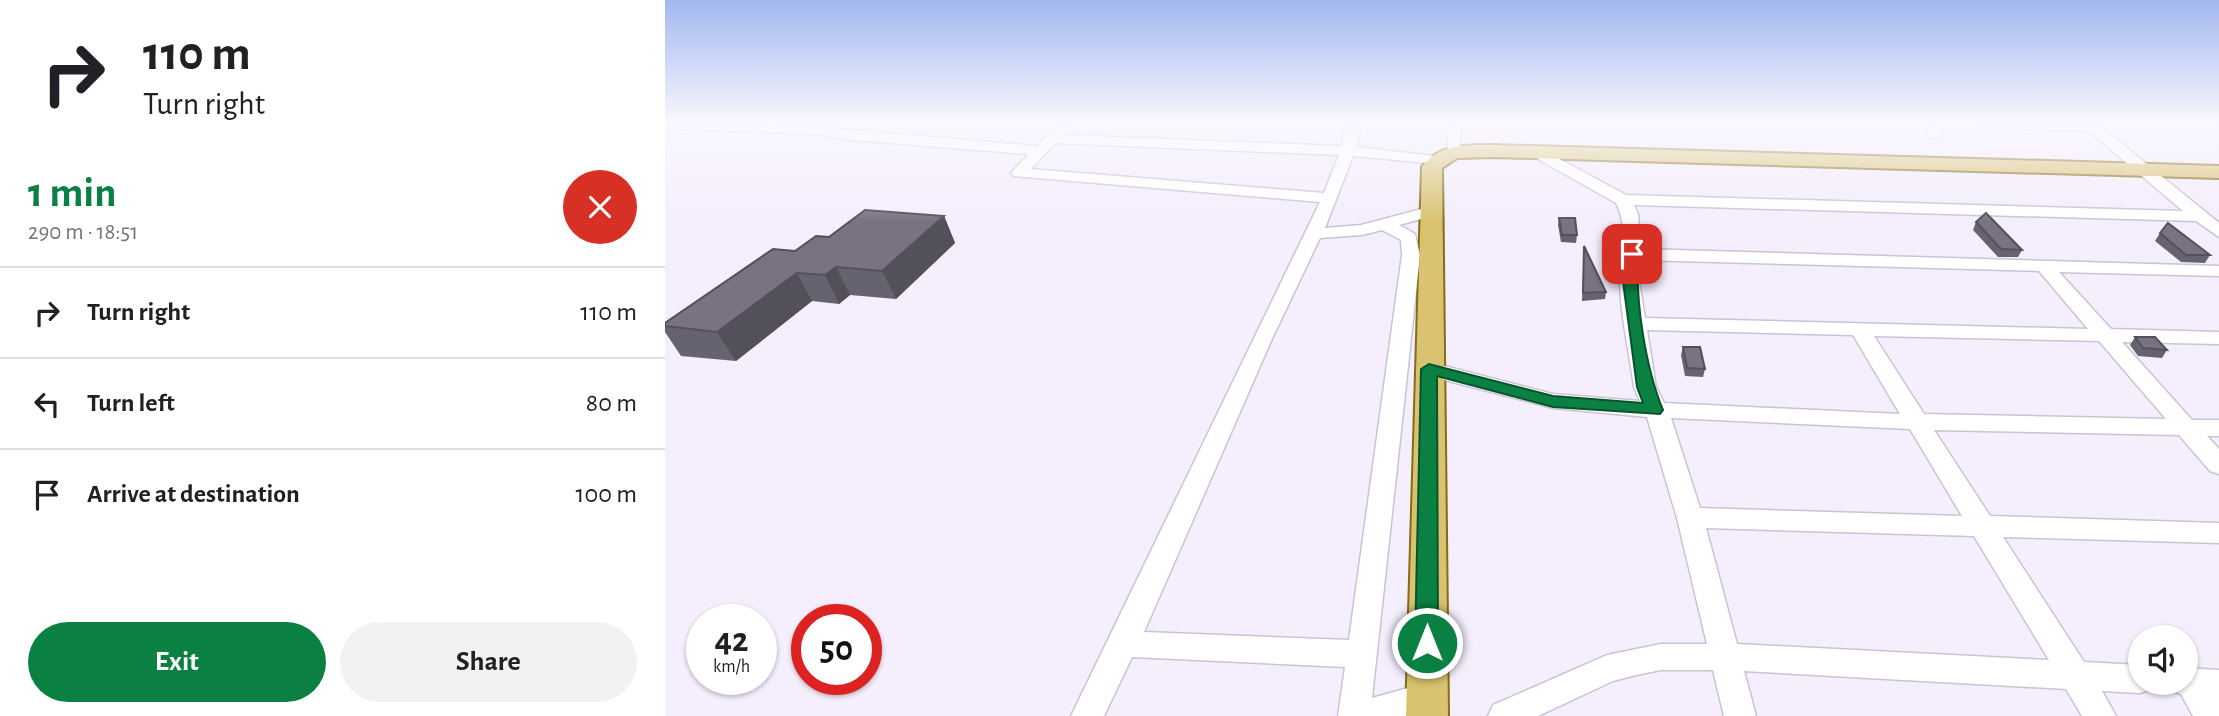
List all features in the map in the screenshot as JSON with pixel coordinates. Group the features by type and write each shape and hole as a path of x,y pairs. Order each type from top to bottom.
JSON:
{"main road":[{"path":"1427,707 1433,167 1447,156 1460,155"},
{"path":"1651,155 2219,172"}],"street":[{"path":"1034,155 1019,173 1328,198"},
{"path":"1087,716 1125,644 1346,155"},
{"path":"1437,155 1447,156"},
{"path":"1542,155 1623,200 2200,216"},
{"path":"2126,155 2219,232"},
{"path":"1623,200 1630,214 1632,254 1629,274 1645,387 1663,426 1690,519 1740,716"},
{"path":"1312,234 1386,225 1433,211"},
{"path":"1386,225 1409,238 1411,255 1361,654 1357,716 1427,707"},
{"path":"1632,254 2219,271"},
{"path":"2046,268 2219,465"},
{"path":"1636,324 2219,338"},
{"path":"1860,330 2100,716"},
{"path":"1429,369 1553,401 1654,410 1917,422 2219,428"},
{"path":"1690,519 2219,533"},
{"path":"1125,644 1361,654"},
{"path":"1504,716 1607,669 1661,657 1727,657 2128,678"},
{"path":"2199,683 2211,716"}],"building":[{"path":"865,210 944,216 882,271 836,267 825,275 797,273 717,332 665,326 665,323 773,249 795,251 816,236 829,237"},
{"path":"1986,213 2022,250 2001,249 1976,222"},
{"path":"1559,218 1575,218 1577,235 1562,235"},
{"path":"2168,223 2210,255 2186,255 2160,233"},
{"path":"1584,246 1606,292 1583,293"},
{"path":"2135,337 2155,337 2167,350 2143,348"},
{"path":"1683,347 1700,347 1705,369 1687,368"}],"route":[{"path":"1427,643 1429,369 1553,401 1654,410 1645,387 1639,345 1629,274 1632,254"}]}
